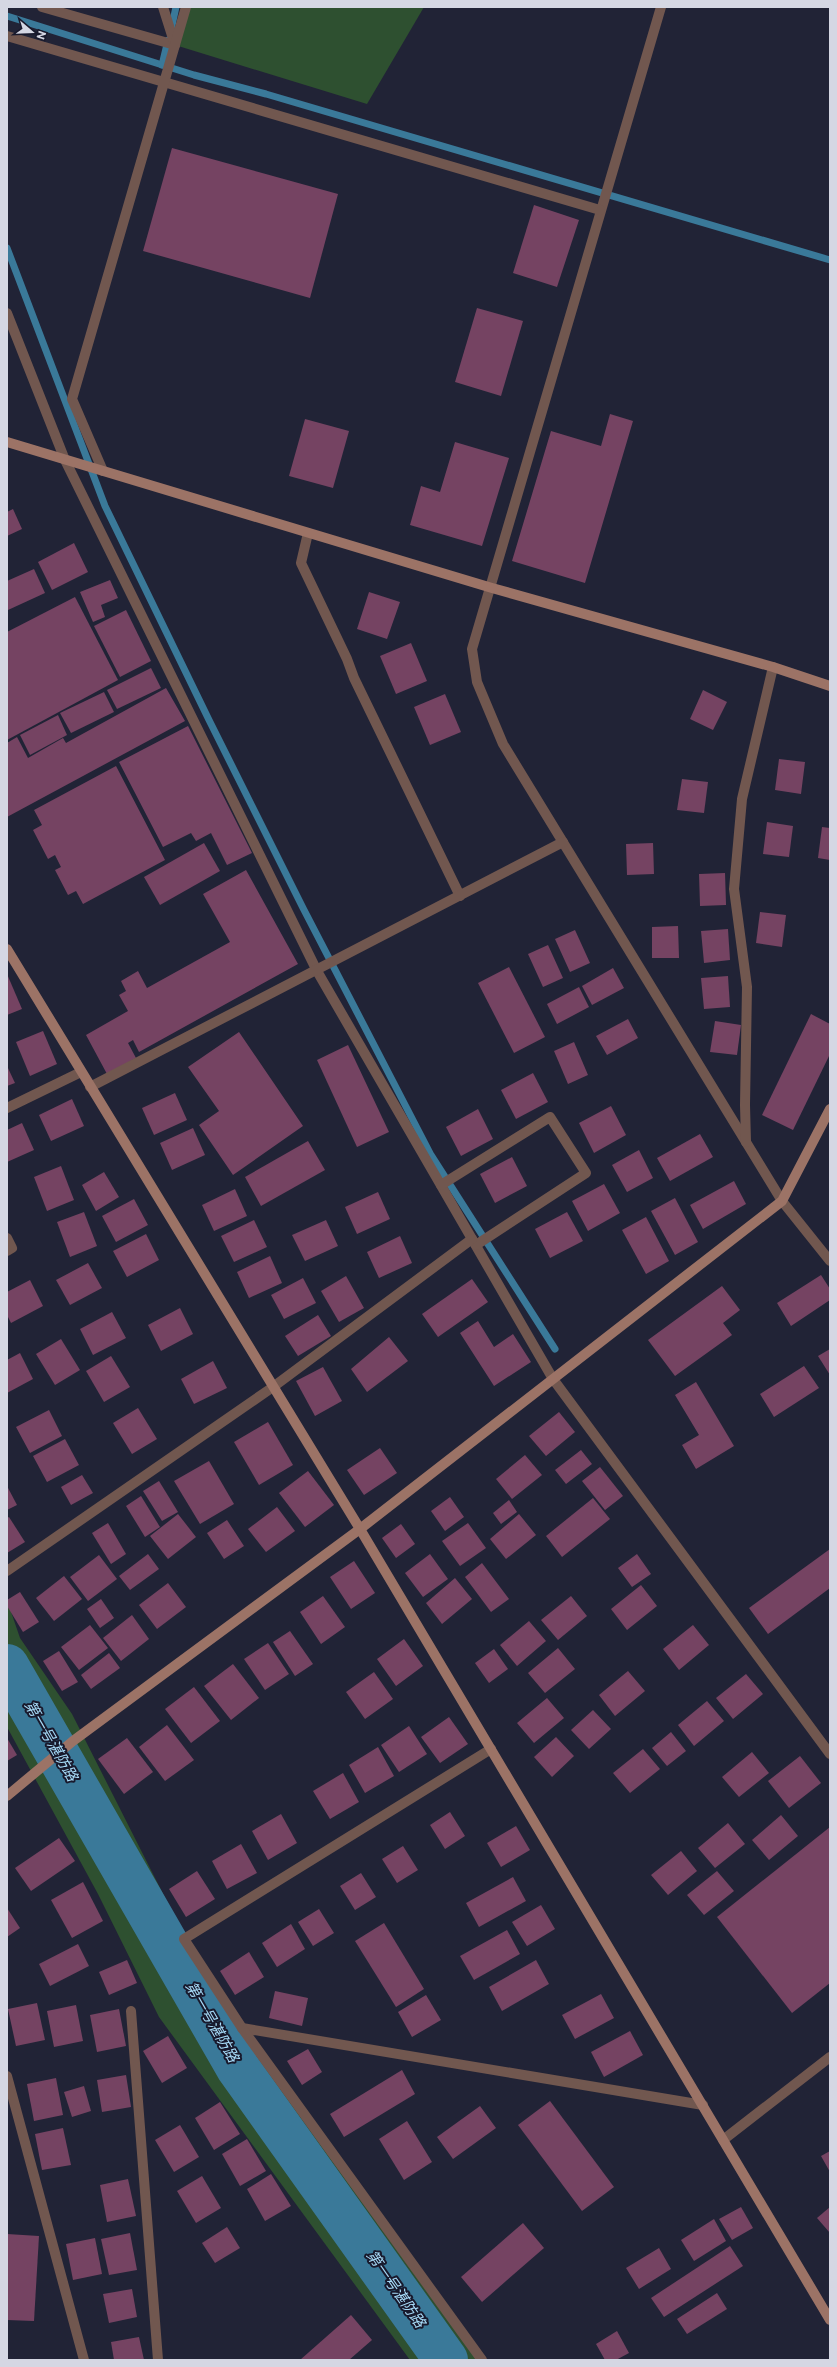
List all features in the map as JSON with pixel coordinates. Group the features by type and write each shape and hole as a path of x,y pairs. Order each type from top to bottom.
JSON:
{"street":[{"path":"42,7 175,45"},
{"path":"163,7 175,45"},
{"path":"103,471 72,399 186,7"},
{"path":"661,7 492,588 472,649 476,682 503,744 746,1143 782,1201 830,1261"},
{"path":"7,36 601,210"},
{"path":"7,313 66,460 318,970 554,1379 830,1754"},
{"path":"7,442 492,588 774,667 830,686"},
{"path":"308,533 301,563 348,659 354,678 460,896"},
{"path":"746,1143 747,987 734,889 742,800 774,667"},
{"path":"90,1087 345,956 562,842"},
{"path":"7,949 360,1529 830,2320"},
{"path":"7,1108 81,1072"},
{"path":"7,1796 37,1769 73,1741 360,1529 782,1201 830,1109"},
{"path":"7,1571 273,1387 475,1243 489,1236 586,1173 550,1117 442,1185"},
{"path":"7,1238 12,1248 7,1251"},
{"path":"482,2360 242,2028 184,1939 491,1749"},
{"path":"131,2011 158,2360"},
{"path":"242,2028 703,2105"},
{"path":"723,2140 830,2056"},
{"path":"7,2076 84,2360"}],"green space":[{"path":"187,7 424,7 367,104 175,45"},
{"path":"7,1600 20,1638 72,1714 194,1955 482,2360 410,2360 159,2017 98,1894 7,1727"}],"building":[{"path":"172,148 338,194 310,298 143,251"},
{"path":"534,205 579,220 557,287 513,273"},
{"path":"477,308 523,321 501,396 455,382"},
{"path":"610,414 633,421 585,583 512,561 551,431 601,446"},
{"path":"305,419 349,431 333,488 289,476"},
{"path":"455,442 509,458 482,546 410,525 421,486 440,492"},
{"path":"13,509 22,529 7,536 7,512"},
{"path":"74,543 88,572 52,590 38,562"},
{"path":"34,569 45,593 8,610 7,581"},
{"path":"110,580 118,598 101,605 105,617 93,622 80,592"},
{"path":"369,592 400,602 387,639 357,629"},
{"path":"75,597 118,680 7,740 7,632"},
{"path":"126,610 151,661 120,677 94,626"},
{"path":"411,643 427,681 396,694 380,656"},
{"path":"151,668 161,688 117,709 107,690"},
{"path":"166,688 185,721 7,817 7,743 17,737 28,758 63,738 66,743"},
{"path":"703,690 727,702 713,730 690,719"},
{"path":"104,692 114,712 71,733 60,713"},
{"path":"445,694 461,732 430,745 414,707"},
{"path":"58,715 67,735 30,755 20,735"},
{"path":"188,726 252,853 227,865 211,833 196,841 191,833 163,847 119,762"},
{"path":"779,759 805,762 801,794 775,790"},
{"path":"116,766 165,860 83,904 76,891 68,895 55,870 61,867 55,855 48,859 33,830 42,825 34,810"},
{"path":"682,779 708,782 704,813 677,810"},
{"path":"767,822 793,826 789,857 763,854"},
{"path":"822,827 830,828 830,860 818,858"},
{"path":"204,843 220,871 160,905 144,877"},
{"path":"653,843 654,874 627,875 626,844"},
{"path":"246,870 298,964 139,1052 133,1040 128,1043 136,1058 107,1074 86,1035 128,1011 119,995 126,991 121,981 138,971 147,988 230,942 203,894"},
{"path":"725,873 726,905 700,906 699,874"},
{"path":"760,912 786,915 782,947 756,943"},
{"path":"678,926 679,958 652,958 652,927"},
{"path":"728,929 730,960 704,963 701,931"},
{"path":"575,930 590,963 570,972 555,939"},
{"path":"548,945 563,978 543,987 528,954"},
{"path":"509,967 545,1037 514,1053 478,983"},
{"path":"613,968 624,988 592,1005 582,986"},
{"path":"7,974 22,1009 7,1015"},
{"path":"728,976 730,1007 704,1009 701,978"},
{"path":"579,987 589,1007 557,1024 547,1004"},
{"path":"811,1014 830,1024 830,1054 793,1130 762,1115"},
{"path":"628,1019 638,1038 607,1055 596,1036"},
{"path":"715,1021 741,1025 737,1055 710,1052"},
{"path":"43,1031 57,1064 30,1076 16,1042"},
{"path":"239,1032 303,1126 233,1175 199,1125 219,1111 188,1067"},
{"path":"574,1042 588,1075 568,1084 554,1051"},
{"path":"348,1045 389,1132 357,1147 317,1060"},
{"path":"7,1066 15,1083 7,1086"},
{"path":"533,1073 548,1102 516,1119 501,1090"},
{"path":"175,1093 187,1120 154,1135 142,1108"},
{"path":"72,1099 84,1126 51,1141 39,1115"},
{"path":"611,1106 626,1135 594,1153 579,1123"},
{"path":"478,1109 493,1139 461,1156 446,1127"},
{"path":"22,1123 34,1150 7,1162 7,1130"},
{"path":"193,1128 205,1155 172,1170 160,1143"},
{"path":"700,1134 713,1157 670,1181 657,1158"},
{"path":"308,1141 325,1170 261,1206 245,1177"},
{"path":"639,1150 653,1178 627,1192 612,1165"},
{"path":"512,1157 527,1186 495,1203 480,1174"},
{"path":"61,1166 74,1200 47,1211 34,1177"},
{"path":"104,1172 119,1197 96,1211 82,1185"},
{"path":"734,1181 746,1204 703,1229 690,1205"},
{"path":"604,1184 620,1213 588,1231 572,1201"},
{"path":"235,1189 247,1216 214,1231 202,1205"},
{"path":"378,1192 390,1219 357,1234 345,1207"},
{"path":"675,1198 698,1242 675,1255 651,1211"},
{"path":"134,1199 148,1225 116,1242 102,1216"},
{"path":"84,1212 97,1246 70,1257 57,1222"},
{"path":"567,1212 583,1241 550,1258 535,1229"},
{"path":"646,1217 669,1261 646,1274 622,1230"},
{"path":"254,1220 267,1247 234,1262 221,1236"},
{"path":"326,1220 338,1246 305,1261 292,1235"},
{"path":"146,1234 159,1260 127,1277 113,1251"},
{"path":"400,1236 412,1263 379,1278 367,1252"},
{"path":"270,1256 282,1283 249,1298 237,1272"},
{"path":"88,1263 102,1288 70,1305 56,1280"},
{"path":"821,1275 830,1289 830,1300 791,1326 777,1303"},
{"path":"346,1276 364,1308 339,1322 321,1291"},
{"path":"303,1278 316,1303 284,1319 271,1295"},
{"path":"472,1279 488,1302 438,1337 422,1314"},
{"path":"30,1280 43,1306 11,1323 7,1315 7,1292"},
{"path":"722,1286 740,1310 723,1323 732,1335 675,1376 648,1340"},
{"path":"180,1308 193,1334 161,1351 148,1325"},
{"path":"112,1312 126,1338 93,1355 80,1329"},
{"path":"318,1315 331,1336 298,1356 285,1336"},
{"path":"478,1321 494,1347 513,1334 531,1362 494,1386 460,1333"},
{"path":"389,1337 408,1361 367,1392 351,1369"},
{"path":"61,1339 80,1370 55,1385 36,1354"},
{"path":"830,1349 830,1375 818,1356"},
{"path":"20,1353 33,1379 7,1393 7,1360"},
{"path":"111,1356 130,1387 104,1402 86,1371"},
{"path":"213,1361 227,1388 194,1404 181,1379"},
{"path":"804,1366 819,1388 774,1417 760,1394"},
{"path":"323,1367 342,1401 315,1416 296,1381"},
{"path":"696,1382 734,1446 696,1469 682,1445 699,1435 675,1395"},
{"path":"138,1408 157,1439 132,1454 113,1423"},
{"path":"49,1410 62,1436 30,1453 16,1427"},
{"path":"559,1412 575,1432 546,1456 529,1436"},
{"path":"268,1422 293,1465 259,1485 234,1442"},
{"path":"65,1439 79,1465 47,1482 33,1456"},
{"path":"380,1448 397,1473 364,1495 347,1470"},
{"path":"581,1450 592,1464 566,1484 555,1470"},
{"path":"525,1455 542,1475 512,1499 496,1479"},
{"path":"209,1461 234,1504 200,1524 174,1481"},
{"path":"600,1467 623,1496 605,1510 582,1481"},
{"path":"308,1471 334,1505 305,1527 279,1493"},
{"path":"82,1475 93,1493 71,1505 61,1487"},
{"path":"159,1481 178,1512 162,1521 143,1491"},
{"path":"7,1486 17,1505 7,1510"},
{"path":"141,1496 160,1527 145,1537 126,1506"},
{"path":"450,1497 464,1517 445,1531 431,1511"},
{"path":"593,1498 610,1519 562,1557 546,1536"},
{"path":"509,1500 517,1512 501,1524 493,1513"},
{"path":"277,1507 295,1531 266,1552 248,1529"},
{"path":"178,1514 196,1537 168,1559 150,1536"},
{"path":"519,1514 536,1535 506,1559 490,1539"},
{"path":"9,1517 25,1542 7,1553 7,1518"},
{"path":"227,1520 244,1546 224,1559 207,1533"},
{"path":"108,1523 126,1554 111,1564 92,1533"},
{"path":"468,1523 486,1548 460,1566 442,1541"},
{"path":"401,1524 415,1544 396,1558 382,1538"},
{"path":"830,1549 830,1588 768,1634 749,1608"},
{"path":"148,1554 159,1569 130,1590 119,1576"},
{"path":"430,1554 448,1579 423,1597 405,1573"},
{"path":"637,1554 651,1574 632,1587 618,1568"},
{"path":"99,1555 117,1579 88,1601 70,1577"},
{"path":"354,1561 375,1593 351,1609 330,1577"},
{"path":"482,1563 509,1599 491,1612 465,1577"},
{"path":"64,1576 82,1599 54,1621 36,1598"},
{"path":"455,1578 472,1599 442,1624 426,1603"},
{"path":"168,1583 186,1607 157,1629 139,1605"},
{"path":"641,1585 657,1606 627,1630 611,1609"},
{"path":"20,1592 39,1622 23,1632 7,1606 7,1600"},
{"path":"323,1596 345,1627 321,1644 300,1612"},
{"path":"571,1596 587,1616 558,1640 541,1620"},
{"path":"101,1599 114,1618 100,1628 87,1609"},
{"path":"132,1615 149,1639 121,1661 103,1638"},
{"path":"529,1621 546,1641 517,1666 500,1645"},
{"path":"90,1625 108,1648 79,1670 61,1647"},
{"path":"693,1625 709,1645 679,1670 663,1649"},
{"path":"290,1631 313,1664 295,1676 273,1642"},
{"path":"404,1639 423,1666 396,1686 377,1659"},
{"path":"268,1643 289,1674 265,1690 244,1659"},
{"path":"558,1648 575,1669 545,1693 528,1673"},
{"path":"494,1649 508,1669 489,1683 475,1663"},
{"path":"59,1651 78,1682 62,1691 43,1661"},
{"path":"109,1653 120,1668 91,1689 81,1675"},
{"path":"233,1664 259,1698 231,1720 204,1686"},
{"path":"628,1671 645,1691 615,1716 599,1695"},
{"path":"374,1672 393,1699 365,1719 346,1692"},
{"path":"746,1674 763,1694 733,1719 716,1698"},
{"path":"194,1687 220,1721 191,1743 165,1709"},
{"path":"547,1698 564,1718 534,1743 517,1723"},
{"path":"707,1701 724,1721 694,1746 678,1725"},
{"path":"593,1710 611,1729 589,1749 571,1730"},
{"path":"449,1717 468,1744 440,1763 421,1737"},
{"path":"167,1725 194,1760 165,1781 139,1747"},
{"path":"409,1726 427,1754 399,1772 381,1745"},
{"path":"671,1732 686,1751 667,1766 652,1748"},
{"path":"556,1737 574,1756 552,1777 534,1757"},
{"path":"7,1738 17,1755 7,1761"},
{"path":"127,1738 153,1772 124,1794 98,1759"},
{"path":"378,1747 394,1776 365,1793 349,1765"},
{"path":"643,1749 660,1769 630,1793 613,1773"},
{"path":"752,1752 769,1773 739,1797 722,1777"},
{"path":"800,1756 821,1783 789,1808 768,1781"},
{"path":"343,1773 359,1802 330,1819 313,1791"},
{"path":"450,1812 465,1836 445,1849 430,1825"},
{"path":"281,1814 297,1843 268,1860 252,1831"},
{"path":"781,1815 798,1836 769,1860 752,1840"},
{"path":"728,1823 745,1844 715,1868 698,1848"},
{"path":"516,1826 530,1850 501,1867 487,1843"},
{"path":"830,1827 830,1983 792,2013 717,1917"},
{"path":"59,1838 75,1861 31,1891 15,1868"},
{"path":"241,1844 257,1873 227,1889 212,1861"},
{"path":"403,1846 418,1870 397,1883 382,1859"},
{"path":"681,1851 697,1871 668,1895 651,1875"},
{"path":"197,1871 215,1899 186,1917 169,1889"},
{"path":"717,1871 734,1891 704,1915 687,1895"},
{"path":"361,1873 376,1897 355,1910 340,1886"},
{"path":"513,1877 526,1901 479,1927 466,1903"},
{"path":"83,1882 103,1921 72,1938 51,1900"},
{"path":"541,1905 555,1929 527,1946 512,1922"},
{"path":"7,1908 20,1928 7,1937"},
{"path":"319,1909 334,1933 313,1946 298,1922"},
{"path":"384,1923 424,1989 396,2007 355,1941"},
{"path":"291,1924 305,1949 277,1967 262,1943"},
{"path":"507,1930 520,1954 474,1980 460,1956"},
{"path":"78,1944 89,1966 50,1986 39,1964"},
{"path":"249,1952 264,1977 235,1995 220,1971"},
{"path":"127,1960 137,1983 109,1995 99,1972"},
{"path":"536,1960 549,1984 502,2011 489,1987"},
{"path":"275,1991 308,1998 302,2026 269,2018"},
{"path":"601,1994 614,2018 575,2039 562,2015"},
{"path":"426,1995 441,2020 412,2037 398,2012"},
{"path":"37,2003 45,2040 16,2046 8,2009"},
{"path":"76,2005 83,2041 54,2047 47,2011"},
{"path":"119,2009 126,2046 97,2052 90,2015"},
{"path":"630,2031 643,2055 604,2077 591,2052"},
{"path":"168,2036 187,2068 162,2083 143,2051"},
{"path":"308,2049 322,2072 302,2085 287,2061"},
{"path":"402,2070 415,2094 344,2137 330,2114"},
{"path":"126,2075 131,2107 102,2112 97,2080"},
{"path":"56,2078 63,2115 34,2121 27,2084"},
{"path":"84,2086 91,2111 72,2117 64,2092"},
{"path":"550,2101 614,2187 582,2211 518,2125"},
{"path":"220,2102 240,2134 214,2150 195,2118"},
{"path":"480,2106 496,2128 453,2159 437,2137"},
{"path":"407,2121 432,2162 404,2180 379,2139"},
{"path":"180,2125 199,2157 174,2172 155,2140"},
{"path":"63,2128 71,2165 42,2170 35,2134"},
{"path":"247,2139 266,2171 240,2186 222,2154"},
{"path":"830,2151 830,2172 821,2156"},
{"path":"271,2174 291,2206 265,2221 247,2189"},
{"path":"202,2176 221,2208 196,2223 177,2191"},
{"path":"128,2179 136,2216 107,2222 100,2185"},
{"path":"741,2207 753,2228 732,2240 719,2219"},
{"path":"830,2207 830,2233 817,2218"},
{"path":"714,2219 726,2241 694,2261 681,2240"},
{"path":"523,2223 544,2248 482,2302 461,2277"},
{"path":"227,2227 240,2248 215,2263 202,2243"},
{"path":"130,2233 137,2270 109,2275 101,2239"},
{"path":"7,2234 39,2236 34,2321 7,2320"},
{"path":"95,2238 102,2274 73,2280 66,2244"},
{"path":"730,2246 743,2266 664,2317 651,2298"},
{"path":"659,2248 671,2269 639,2289 626,2268"},
{"path":"132,2289 137,2317 109,2323 103,2294"},
{"path":"717,2293 727,2309 687,2334 677,2319"},
{"path":"351,2315 372,2340 349,2360 300,2360"},
{"path":"617,2331 629,2353 616,2360 605,2360 596,2344"},
{"path":"139,2337 144,2360 114,2360 111,2342"}],"waterway":[{"path":"171,30 176,7"},
{"path":"7,16 194,75 266,94 830,260"},
{"path":"162,65 168,40"},
{"path":"7,248 105,506 209,720 303,908 431,1155 555,1349"},
{"name":"第一号湛防路","path":"7,1666 238,2068 446,2360"}]}
